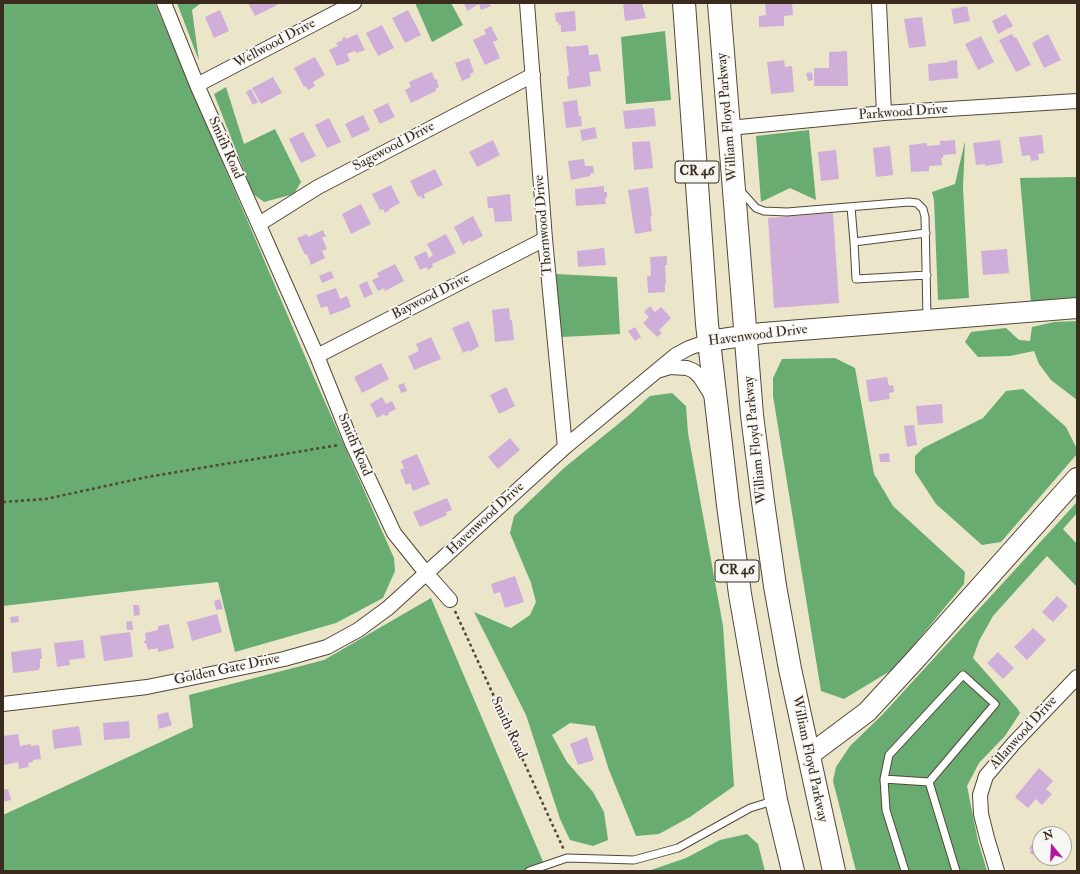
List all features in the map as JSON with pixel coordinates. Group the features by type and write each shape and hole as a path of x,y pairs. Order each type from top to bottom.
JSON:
{"highway":[{"name":"CR 46","path":"684,3 709,341 728,505 740,594 776,800 793,871"},
{"name":"William Floyd Parkway","path":"719,3 752,415 763,502 775,586 790,669 834,871"}],"street":[{"name":"Smith Road","path":"164,3 197,85 317,356 352,443 394,532 426,574 450,600"},
{"name":"Wellwood Drive","path":"197,85 354,3"},
{"name":"Thornwood Drive","path":"527,3 545,239 565,447"},
{"path":"879,3 884,114"},
{"name":"Sagewood Drive","path":"258,224 318,187 533,75"},
{"name":"Parkwood Drive","path":"729,128 884,114 1077,101"},
{"name":"Baywood Drive","path":"317,356 545,239"},
{"name":"Havenwood Drive","path":"426,574 565,447 676,355 694,346 709,341 745,335 1077,308"},
{"path":"656,372 670,367 679,366 694,371 700,377 712,396 716,406"},
{"path":"808,756 866,712 914,661 1077,478"},
{"name":"Golden Gate Drive","path":"3,704 147,687 284,659 327,647 358,630 388,608 426,574"},
{"name":"Allanwood Drive","path":"997,871 981,814 980,795 986,776 1014,743 1077,677"}],"lane":[{"path":"733,182 756,208 764,211 787,212 909,202 917,203 924,213 926,234 927,320"},
{"path":"851,207 856,279 927,274"},
{"path":"854,242 926,234"},
{"path":"904,871 886,810 884,779 890,755 963,675 996,704 928,782"},
{"path":"884,779 928,782"},
{"path":"928,782 956,871"},
{"path":"528,871 567,858 634,860 678,848 750,808 776,800"}],"path":[{"path":"3,502 46,499 147,477 352,443"},
{"name":"Smith Road","path":"450,600 567,858"}],"green space":[{"path":"3,3 155,3 310,368 394,558 395,571 383,598 336,623 235,652 218,582 3,606"},
{"path":"177,3 201,3 192,10 199,61"},
{"path":"415,3 451,3 463,25 432,42"},
{"path":"665,31 671,100 626,104 621,37"},
{"path":"226,87 244,144 275,129 301,182 294,194 264,202 253,194 214,94"},
{"path":"809,130 816,200 790,188 761,202 756,136"},
{"path":"965,141 963,188 969,298 938,300 934,200 932,192 955,184"},
{"path":"1077,177 1077,297 1031,303 1020,178"},
{"path":"555,274 617,277 620,334 562,337"},
{"path":"1077,321 1077,400 1051,380 1039,364 1034,351 1010,356 978,357 965,342 971,332 1006,328 1019,340 1030,341 1032,327 1054,322"},
{"path":"835,358 855,368 874,474 893,506 965,572 964,584 895,668 844,699 821,691 773,396 773,378 782,359"},
{"path":"1023,389 1066,427 1077,449 1077,454 1001,542 982,545 936,504 915,472 915,456 923,448 983,418 1006,391"},
{"path":"672,393 686,406 688,433 723,626 734,786 690,817 659,834 636,836 609,770 595,726 570,723 552,735 567,762 593,792 604,812 608,840 593,846 570,840 560,819 526,715 474,612 511,628 530,615 536,602 531,583 510,533 514,516 564,468 628,416 650,396"},
{"path":"1077,502 1077,513 1063,529 1077,544 1077,587 1047,556 993,616 979,641 973,658 1020,713 1005,736 979,763 967,786 978,841 987,871 856,871 833,781 836,767 850,746 882,715"},
{"path":"431,598 547,871 3,871 3,815 193,727 189,695 324,660"},
{"path":"747,834 758,844 765,871 593,871 651,870 686,858 720,840"}],"building":[{"path":"248,3 281,3 255,16"},
{"path":"464,3 489,3 491,6 481,10 479,4 467,11"},
{"path":"623,3 642,3 646,18 625,21"},
{"path":"765,3 792,3 793,15 784,16 784,26 759,27 759,16 766,15"},
{"path":"967,6 970,21 954,24 951,9"},
{"path":"220,10 229,31 214,38 205,17"},
{"path":"408,10 421,35 405,43 392,18"},
{"path":"575,11 576,31 561,32 561,25 556,22 555,13"},
{"path":"1006,14 1013,26 998,34 992,21"},
{"path":"922,17 926,46 909,48 904,19"},
{"path":"382,25 394,48 378,56 366,33"},
{"path":"491,26 498,40 493,42 500,58 485,65 473,40 486,34 484,30"},
{"path":"357,34 365,50 347,54 350,61 337,66 329,50 338,46 336,43 343,40 342,38 345,37 346,39"},
{"path":"1012,34 1014,38 1016,37 1031,65 1016,72 999,40"},
{"path":"1048,34 1061,60 1044,68 1032,43"},
{"path":"981,36 994,62 978,70 965,44"},
{"path":"588,45 589,55 598,54 601,71 589,72 591,86 568,89 567,76 569,76 566,46"},
{"path":"847,51 848,86 814,86 814,68 829,68 829,52"},
{"path":"315,57 325,75 313,82 315,86 308,90 306,86 304,87 294,68"},
{"path":"469,58 474,72 470,74 471,77 462,81 455,63"},
{"path":"784,60 785,67 792,66 794,92 771,94 767,62"},
{"path":"957,60 958,78 929,81 928,64"},
{"path":"432,72 435,80 437,79 439,87 435,89 436,91 411,103 405,90 411,87 409,82"},
{"path":"812,72 813,80 808,81 806,73"},
{"path":"273,77 282,93 261,104 252,88"},
{"path":"251,89 258,102 253,105 246,92"},
{"path":"577,100 582,126 566,128 563,102"},
{"path":"388,103 395,117 380,124 373,110"},
{"path":"654,108 656,126 625,129 623,111"},
{"path":"363,115 370,130 352,138 345,124"},
{"path":"329,118 341,142 327,148 315,125"},
{"path":"595,127 597,138 582,141 580,130"},
{"path":"303,132 316,156 301,163 289,139"},
{"path":"1042,135 1044,153 1038,154 1039,160 1031,161 1030,155 1022,156 1019,137"},
{"path":"493,140 500,155 477,167 469,152"},
{"path":"955,140 956,154 943,155 943,158 941,158 942,165 929,166 929,171 911,172 909,145 927,143 927,146 940,145 940,141"},
{"path":"1000,140 1003,163 985,166 985,164 976,165 973,143"},
{"path":"650,141 653,168 634,170 632,142"},
{"path":"890,146 893,175 876,177 873,148"},
{"path":"836,150 839,179 821,181 818,152"},
{"path":"584,159 585,166 593,166 594,173 590,174 590,176 571,180 568,161"},
{"path":"435,169 443,185 424,194 425,198 423,199 421,196 418,197 410,181"},
{"path":"391,185 400,203 385,213 383,209 380,210 372,194"},
{"path":"604,186 604,192 607,192 607,198 605,198 606,204 576,206 575,189"},
{"path":"648,187 652,216 650,217 652,231 635,234 628,190"},
{"path":"510,194 512,221 495,222 493,208 488,208 487,197"},
{"path":"361,204 371,224 351,234 342,214"},
{"path":"833,213 839,303 774,308 768,218"},
{"path":"473,216 483,236 471,242 470,240 463,245 454,227"},
{"path":"323,230 326,237 322,237 327,249 322,251 325,258 311,265 307,254 305,255 297,238 307,234 308,237"},
{"path":"446,234 456,253 432,264 433,267 428,270 426,267 420,270 414,257 426,251 429,258 433,255 427,244"},
{"path":"604,248 606,265 578,267 577,251"},
{"path":"1007,249 1009,273 983,275 981,251"},
{"path":"667,256 667,265 665,265 665,292 648,293 647,276 651,276 650,257"},
{"path":"395,264 404,281 385,291 384,288 378,291 372,280 379,277 377,273"},
{"path":"331,271 334,278 322,283 319,276"},
{"path":"367,281 373,294 364,298 359,285"},
{"path":"336,288 340,299 347,296 351,307 330,315 327,306 321,308 316,295"},
{"path":"650,306 655,312 661,307 671,318 659,330 662,333 657,337 643,323 649,317 644,312"},
{"path":"509,308 514,340 495,342 492,310"},
{"path":"469,321 479,346 470,352 469,350 463,353 452,328"},
{"path":"635,327 641,337 635,341 628,331"},
{"path":"431,337 441,359 414,370 408,356 419,351 416,344"},
{"path":"381,363 389,379 362,393 354,377"},
{"path":"887,377 889,386 893,385 894,392 889,393 890,399 869,402 866,380"},
{"path":"404,383 407,391 401,393 398,385"},
{"path":"506,387 515,406 499,414 490,395"},
{"path":"382,397 386,404 392,401 396,409 388,413 389,415 385,416 384,414 377,418 370,404"},
{"path":"942,404 943,423 918,425 916,406"},
{"path":"914,425 917,445 907,447 904,426"},
{"path":"510,438 520,450 498,469 488,457"},
{"path":"889,453 890,462 880,462 879,454"},
{"path":"417,454 430,484 413,491 410,483 406,485 400,470 404,468 401,461"},
{"path":"447,498 452,510 446,512 447,515 420,527 413,512"},
{"path":"515,576 524,602 505,608 500,592 494,594 491,584"},
{"path":"1057,596 1068,606 1053,622 1042,612"},
{"path":"220,599 223,609 216,610 214,601"},
{"path":"133,605 139,605 140,615 134,616"},
{"path":"217,614 222,632 192,641 187,622"},
{"path":"18,616 19,622 11,623 10,617"},
{"path":"132,621 133,630 127,630 126,622"},
{"path":"169,624 174,648 158,652 158,648 148,650 146,643 144,643 146,640 145,633 158,630 158,626"},
{"path":"1033,628 1046,640 1027,660 1014,647"},
{"path":"130,632 133,657 104,661 100,636"},
{"path":"83,640 85,658 69,660 70,665 57,667 54,643"},
{"path":"41,648 42,659 40,659 39,670 13,673 11,652"},
{"path":"998,652 1014,668 1003,679 987,663"},
{"path":"168,712 172,725 159,729 157,715"},
{"path":"129,721 130,738 104,740 103,723"},
{"path":"79,726 82,745 54,749 52,730"},
{"path":"18,734 20,746 31,744 31,746 39,745 41,759 33,760 33,762 28,763 29,767 19,769 18,762 4,765 3,736"},
{"path":"587,737 594,760 578,765 570,744"},
{"path":"1039,768 1053,781 1046,789 1052,794 1042,805 1036,799 1028,808 1015,797"},
{"path":"8,789 11,800 3,802 3,790"},
{"path":"1032,844 1032,854 1030,853 1031,850 1029,848"}]}
